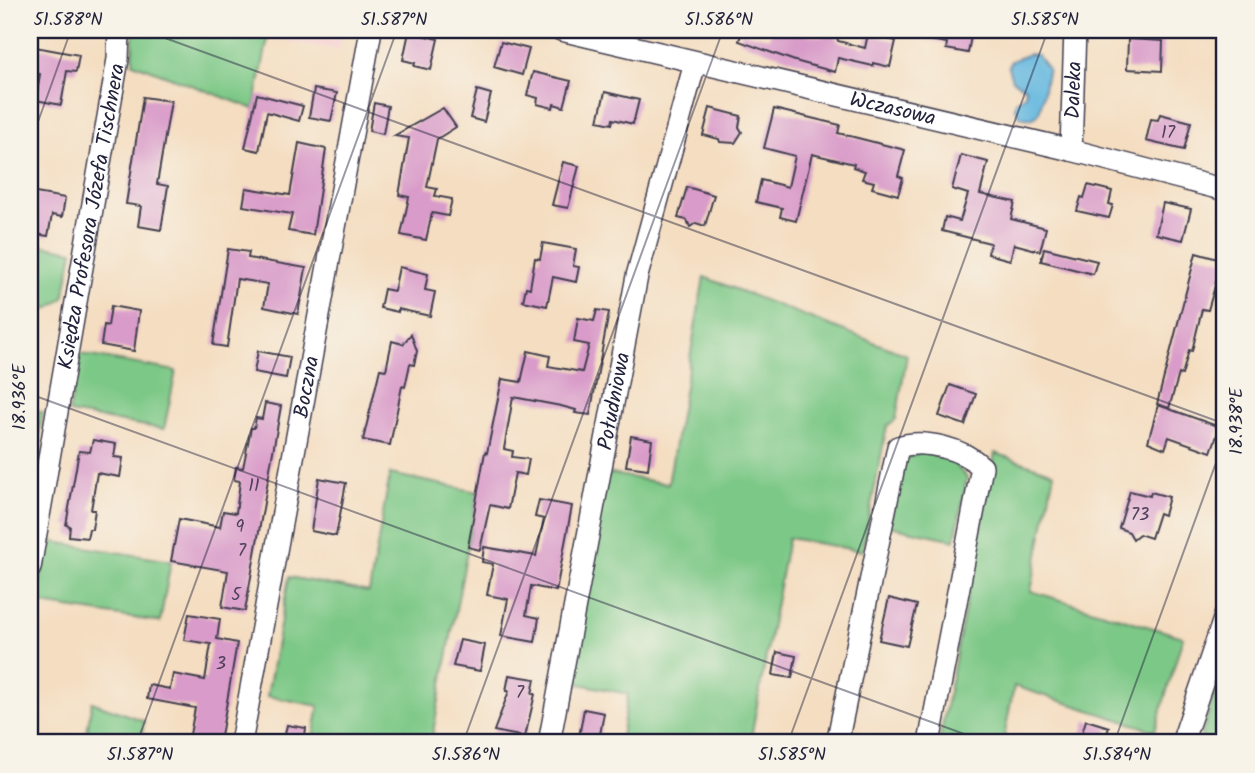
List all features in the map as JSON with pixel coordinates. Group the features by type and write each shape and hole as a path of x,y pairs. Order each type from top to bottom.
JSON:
{"street":[{"name":"Księdza Profesora Józefa Tischnera","path":"30,568 118,58 119,30"},
{"name":"Boczna","path":"241,743 372,30"},
{"name":"Wczasowa","path":"561,30 1071,150 1225,190"},
{"name":"Daleka","path":"1071,150 1075,30"},
{"name":"Południowa","path":"549,743 632,298 695,63"},
{"path":"837,743 898,447 906,444 937,445 972,457 982,467 929,743"},
{"path":"1182,743 1225,616"}],"shaded area":[{"path":"253,30 343,30 338,50 268,38"}],"green space":[{"path":"133,30 253,30 268,38 254,109 133,63"},
{"path":"30,243 73,251 64,298 48,309 30,306"},
{"path":"704,277 907,355 896,419 887,426 862,551 788,538 750,743 620,743 628,694 570,682 606,473 668,484"},
{"path":"80,354 176,371 164,429 69,413"},
{"path":"30,410 43,412 30,488"},
{"path":"923,451 953,462 967,478 955,540 889,526 903,460"},
{"path":"995,453 1054,473 1031,591 1183,637 1155,731 1014,686 1003,743 939,743"},
{"path":"390,474 478,492 431,743 312,743 319,706 267,696 289,577 369,592"},
{"path":"48,541 171,561 160,622 36,603"},
{"path":"1225,662 1225,743 1199,743"},
{"path":"92,702 144,721 141,743 85,743"}],"water":[{"path":"1029,54 1037,55 1048,69 1038,115 1031,119 1020,117 1015,107 1016,102 1025,95 1026,88 1012,80 1008,67 1011,61"}],"building":[{"path":"771,30 823,37 825,31 836,34 838,41 865,48 868,34 896,41 890,67 838,58 835,72 739,41 742,32 769,38"},
{"path":"918,30 972,30 968,53 946,49 947,43 918,38"},
{"path":"409,32 438,39 431,70 403,60"},
{"path":"1128,39 1163,41 1162,71 1127,69"},
{"path":"501,42 529,49 522,75 494,67"},
{"path":"30,46 79,55 76,72 67,71 61,105 36,100 40,74 30,72"},
{"path":"533,72 571,81 564,107 554,104 553,108 537,104 538,98 527,95"},
{"path":"314,89 337,93 331,121 309,117"},
{"path":"477,90 491,94 484,122 470,118"},
{"path":"605,92 639,100 633,124 613,119 612,124 598,121"},
{"path":"257,94 303,106 299,121 267,112 259,151 245,148"},
{"path":"143,97 171,101 157,184 168,186 161,230 138,226 141,206 126,204"},
{"path":"374,103 388,106 383,134 369,131"},
{"path":"443,108 456,127 437,139 427,187 437,189 435,196 452,199 448,216 432,213 426,240 401,235 409,197 399,195 409,138 394,136"},
{"path":"710,108 741,116 739,127 742,132 735,143 720,142 719,139 703,135"},
{"path":"774,109 840,125 838,133 905,150 898,176 903,178 898,195 872,188 874,182 862,179 865,171 853,167 854,164 812,154 796,221 780,217 782,208 756,202 761,180 788,187 795,156 764,148"},
{"path":"1160,114 1191,122 1184,150 1146,141 1151,119 1158,120"},
{"path":"299,143 326,149 313,235 288,231 292,214 243,206 246,188 290,195"},
{"path":"961,155 988,162 980,194 1015,202 1011,219 1046,228 1040,251 1014,244 1010,260 988,254 990,243 942,231 945,217 960,221 968,194 952,189"},
{"path":"563,162 579,166 568,208 552,205"},
{"path":"1088,185 1112,191 1109,204 1113,205 1109,218 1077,211"},
{"path":"687,187 714,195 705,226 696,223 690,227 687,220 678,218"},
{"path":"30,192 65,198 62,217 52,215 48,236 30,233"},
{"path":"1163,203 1191,209 1183,240 1156,234"},
{"path":"543,243 576,249 573,266 579,267 576,282 553,277 547,306 523,301 526,287 530,288 535,258 540,259"},
{"path":"1044,248 1097,261 1093,274 1041,261"},
{"path":"228,249 249,252 248,258 306,268 298,314 264,307 268,284 237,279 227,347 213,345"},
{"path":"1196,253 1225,261 1225,281 1217,279 1208,310 1202,309 1192,351 1189,350 1182,375 1179,374 1169,408 1157,404"},
{"path":"399,267 428,274 425,290 435,292 430,316 380,308 384,289 394,291"},
{"path":"111,306 139,311 134,351 101,345"},
{"path":"597,310 609,312 590,415 575,413 576,410 561,406 513,397 504,449 513,451 512,457 529,459 526,475 515,473 508,509 490,505 480,550 468,547 485,452 487,453 502,379 521,382 528,351 550,356 548,366 582,372 589,345 574,342 578,318 594,321"},
{"path":"411,334 417,351 414,365 410,364 405,387 402,386 390,445 363,440 380,369 386,370 392,341 403,344"},
{"path":"258,351 290,357 286,378 254,372"},
{"path":"950,385 976,394 965,425 939,416"},
{"path":"265,403 281,406 245,611 222,607 228,571 171,561 179,519 220,527 223,511 236,513 240,481 234,480 236,467 243,468 251,428 254,428 256,418 262,419"},
{"path":"1158,405 1220,427 1211,452 1169,437 1165,449 1148,442"},
{"path":"631,436 652,440 648,469 626,466"},
{"path":"93,440 116,444 114,457 123,458 120,477 97,473 91,510 95,510 92,529 89,529 87,538 69,536 70,526 66,525 79,451 90,452"},
{"path":"319,478 346,483 336,536 311,531"},
{"path":"1130,491 1150,496 1151,492 1169,497 1164,515 1159,513 1151,538 1139,534 1133,539 1129,532 1119,528"},
{"path":"539,500 572,506 556,591 531,586 526,615 539,618 535,642 501,636 508,599 487,595 493,564 482,562 484,547 536,556 544,519 535,517"},
{"path":"889,598 917,605 907,646 879,640"},
{"path":"189,614 220,619 217,639 237,643 220,742 189,740 195,708 147,699 149,685 170,689 173,674 205,680 211,644 184,640"},
{"path":"460,640 485,645 480,671 453,666"},
{"path":"777,652 796,656 792,678 773,675"},
{"path":"509,675 535,679 532,694 535,694 525,737 494,731 509,691 506,691"},
{"path":"584,709 604,713 599,740 588,742 579,737"},
{"path":"1086,720 1109,727 1104,743 1079,743"},
{"path":"287,725 306,728 304,743 283,743"}]}
